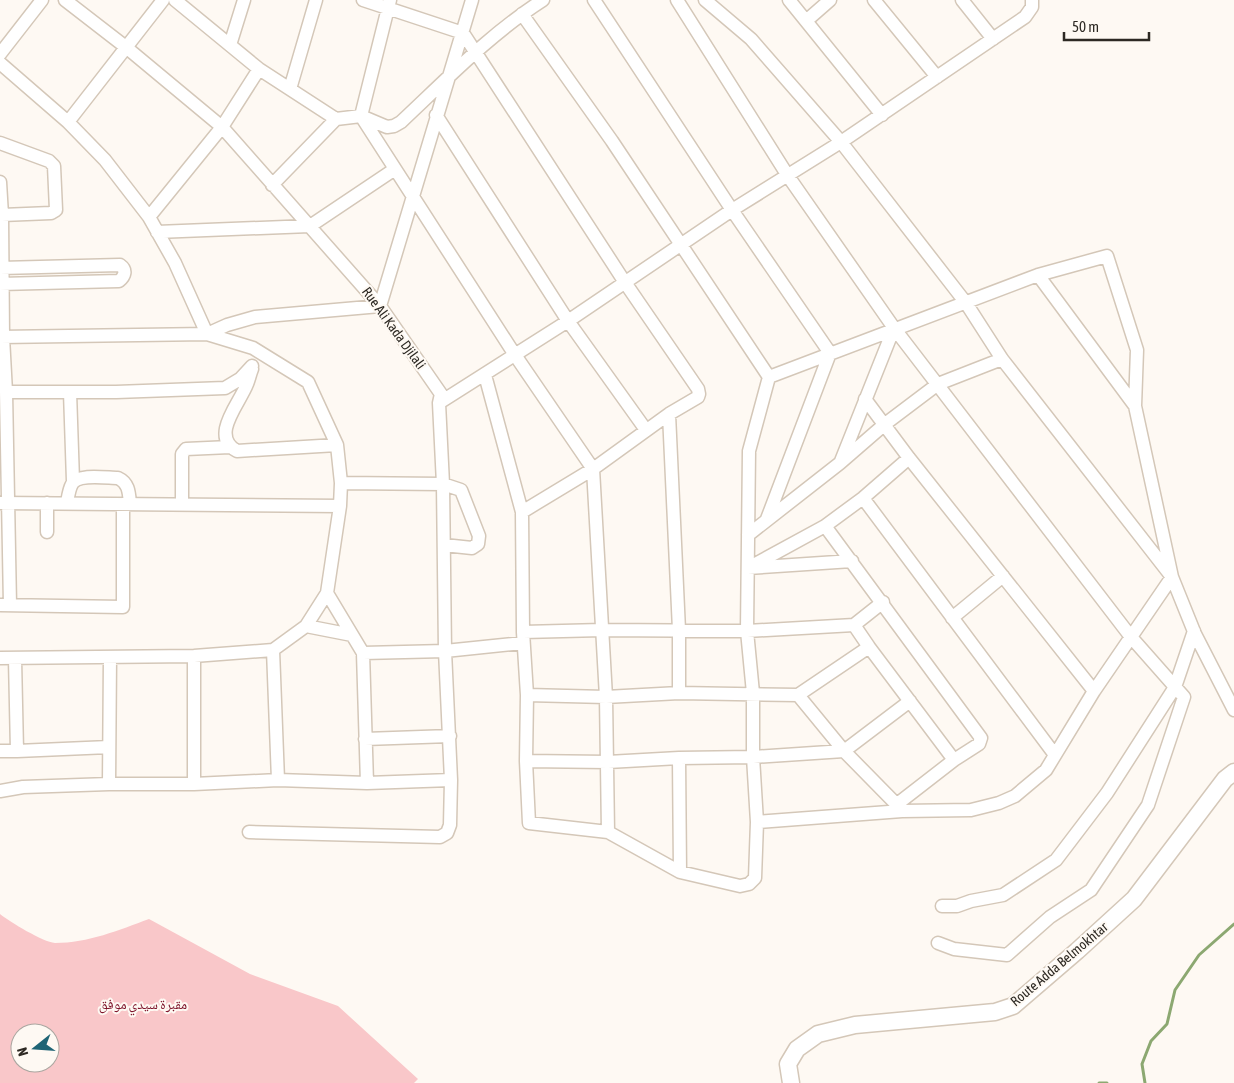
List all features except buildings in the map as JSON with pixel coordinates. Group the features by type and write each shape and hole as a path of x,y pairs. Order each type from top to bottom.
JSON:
{"main road":[{"name":"Route Adda Belmokhtar","path":"791,1083 788,1064 797,1049 818,1034 855,1025 995,1012 1013,1006 1134,899 1225,779 1234,772"}],"street":[{"path":"0,54 42,0"},
{"name":"Rue Ali Kada Djilali","path":"65,0 127,48 222,127 380,306 441,394 439,403 443,484 445,652 451,780 450,825 447,833 440,837 249,832"},
{"path":"68,122 163,0"},
{"path":"175,0 259,69 336,119"},
{"path":"230,45 244,0"},
{"path":"290,89 316,0"},
{"path":"363,0 389,4 463,33 624,282 698,389 698,397 669,414 593,469 522,512"},
{"path":"207,334 227,325 255,317 380,306 472,0"},
{"path":"272,184 336,119 361,116 387,127 401,122 474,51 543,0"},
{"path":"594,0 732,210 830,353"},
{"path":"677,0 788,176 894,328 1131,637 1184,697 1148,805 1091,890 1050,916 1007,955 954,949 938,943"},
{"path":"705,0 751,39 841,142 966,303 1002,359 1172,577"},
{"path":"789,0 882,115"},
{"path":"806,21 830,0"},
{"path":"874,0 937,77"},
{"path":"962,0 993,39"},
{"path":"439,403 568,321 732,210 841,142 1025,18 1032,7 1032,0"},
{"path":"389,4 361,116 515,355 593,469 606,697 608,832"},
{"path":"485,375 522,512 523,637 527,695 526,761 529,823 608,832 680,872 740,886 749,884 755,878 757,822 753,757 753,693 747,631 749,450 769,377 612,141 522,14"},
{"path":"0,63 68,122 105,160 149,217 175,263 207,334"},
{"path":"149,217 222,127 259,69"},
{"path":"436,115 568,321 646,430"},
{"path":"0,143 49,162 54,166 56,210 52,212 2,216"},
{"path":"157,232 310,226 395,169"},
{"path":"0,182 2,216 2,337 6,392 5,605 123,607 127,486 124,481 118,478 79,477 70,486 67,503"},
{"path":"769,377 1038,275 1107,256 1137,350 1135,406 1172,577 1194,631 1234,710"},
{"path":"1,268 120,265 123,267 125,274 124,278 119,281 1,284"},
{"path":"1038,275 1135,406"},
{"path":"840,463 894,328"},
{"path":"0,658 194,656 273,650 306,626 327,593 340,506 337,446 308,382 253,348 207,334 2,337"},
{"path":"230,447 226,439 228,421 247,385 252,366 253,348"},
{"path":"767,519 830,353"},
{"path":"748,535 840,463 885,424 938,384 1002,359"},
{"path":"6,392 116,392 225,388 240,379 252,366"},
{"path":"70,392 73,481"},
{"path":"865,399 909,458 1094,690"},
{"path":"669,414 679,630 679,693"},
{"path":"182,504 182,454 186,449 230,447 238,451 337,446"},
{"path":"748,568 825,526 862,498 909,458"},
{"path":"340,483 443,484 461,490 479,536 478,544 472,548 444,545"},
{"path":"862,498 1055,755"},
{"path":"4,502 340,506"},
{"path":"47,503 47,532"},
{"path":"825,526 883,602 981,738 979,744 954,760 899,808"},
{"path":"748,568 852,561"},
{"path":"952,618 1003,576"},
{"path":"757,822 899,808 971,810 999,803 1015,796 1046,770 1094,690 1172,577"},
{"path":"327,593 363,653 367,784"},
{"path":"363,653 445,652 523,637 602,630 747,631 854,624 883,602"},
{"path":"854,624 869,647 954,760"},
{"path":"306,626 352,635"},
{"path":"942,906 957,906 971,901 1003,895 1056,860 1107,793 1175,687 1194,631"},
{"path":"527,695 606,697 679,693 798,695 869,647"},
{"path":"273,650 278,780"},
{"path":"194,656 194,784"},
{"path":"110,657 110,784"},
{"path":"16,659 17,751"},
{"path":"798,695 844,751 899,808"},
{"path":"526,761 608,762 679,758 753,757 844,751 910,701"},
{"path":"365,739 450,736"},
{"path":"0,751 109,747"},
{"path":"679,758 680,872"},
{"path":"0,791 23,787 110,784 194,784 278,780 367,784 451,780"}],"green space":[{"name":"مقبرة سيدي موفق","path":"0,914 35,935 55,943 91,938 149,919 250,974 338,1006 418,1079 414,1083 0,1083"}],"waterway":[{"path":"1145,1083 1142,1064 1151,1041 1167,1024 1175,990 1199,955 1234,924"},
{"path":"1099,1083 1107,1083"}]}
